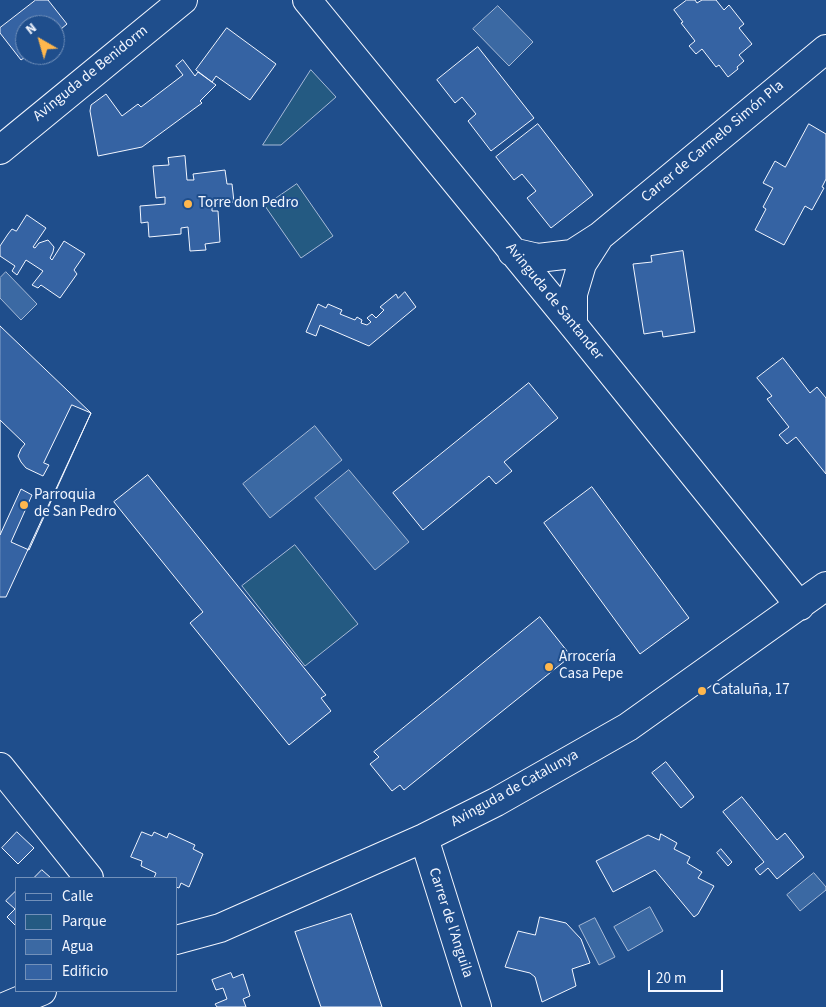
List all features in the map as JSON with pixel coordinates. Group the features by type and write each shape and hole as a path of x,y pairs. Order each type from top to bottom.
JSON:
{"street":[{"name":"Avinguda de Benidorm","path":"0,150 183,0"},
{"name":"Avinguda de Santander","path":"307,0 512,252 574,325 800,606"},
{"name":"Carrer de Carmelo Simón Pla","path":"512,252 538,258 572,254 600,236 826,49"},
{"name":"Carrer de Carmelo Simón Pla","path":"574,325 573,294 582,264 600,236"},
{"name":"Avinguda de Catalunya","path":"178,939 220,928 424,838 496,802 628,727 826,586"},
{"path":"0,768 88,877"},
{"name":"Carrer de l'Anguila","path":"424,838 477,1007"},
{"path":"4,1007 40,992"}],"green space":[{"path":"311,70 336,97 281,145 263,145"},
{"path":"297,184 333,236 301,258 265,206"},
{"path":"295,545 358,624 305,666 242,586"}],"water":[{"path":"498,6 533,42 509,66 473,29"},
{"path":"6,272 37,304 21,320 0,298 0,278"},
{"path":"315,426 342,460 270,518 243,484"},
{"path":"349,470 409,542 375,570 315,498"},
{"path":"814,873 826,887 826,890 800,911 787,895"},
{"path":"650,907 663,931 628,951 614,927"},
{"path":"595,918 615,957 599,965 579,926"}],"building":[{"path":"36,0 48,0 60,15 17,15"},
{"path":"687,0 695,0 697,3 702,0 716,0 724,10 729,5 744,24 739,28 752,44 739,55 744,61 728,77 719,65 716,67 702,49 696,54 689,46 695,41 674,10"},
{"path":"15,16 15,52 0,33 0,28"},
{"path":"227,28 276,64 250,100 216,76 212,82 196,70"},
{"path":"478,47 534,118 491,151 468,121 476,114 462,97 455,103 437,80"},
{"path":"183,60 195,76 198,72 216,85 200,101 202,103 142,147 98,156 90,111 91,105 106,94 122,116 138,104 141,107 183,75 176,66"},
{"path":"538,124 593,195 551,228 527,198 536,191 522,174 514,180 496,157"},
{"path":"809,124 826,134 826,179 822,187 824,188 812,210 805,206 784,245 755,230 766,209 763,207 773,188 763,183 775,161 785,167"},
{"name":"Torre don Pedro","path":"185,156 187,180 194,180 193,174 225,170 227,184 232,184 234,202 212,204 212,211 218,211 220,242 205,244 206,250 190,251 188,227 181,228 181,234 149,237 148,222 141,223 140,206 165,204 165,197 156,198 153,166 169,165 168,158"},
{"path":"27,215 46,228 33,247 35,248 39,243 48,240 54,247 50,258 52,260 64,241 85,254 74,270 77,274 60,298 41,285 38,288 32,285 43,271 26,260 17,275 12,271 15,266 0,256 0,246 12,229 16,231"},
{"path":"683,251 695,332 663,337 662,331 644,334 633,264 652,262 651,256"},
{"path":"405,292 416,307 369,346 320,325 316,336 306,332 318,304 326,308 328,304 342,310 340,314 355,320 357,317 362,320 361,323 367,325 371,322 367,318 372,314 376,318 384,310 380,307 396,294 398,298"},
{"name":"Parroquia de San Pedro","path":"0,326 91,413 6,597 0,597"},
{"path":"783,358 810,393 817,387 826,398 826,474 796,437 787,444 779,435 789,427 767,399 772,396 757,378"},
{"path":"529,383 558,418 504,462 512,471 496,484 489,476 423,530 393,493"},
{"path":"72,405 91,413 29,550 11,542 32,495 21,489 0,535 0,420 25,444 18,456 21,462 26,468 43,476 49,465 44,463"},
{"path":"148,475 326,695 321,698 331,711 289,745 190,623 203,612 114,502"},
{"path":"592,487 689,618 640,654 544,523"},
{"path":"540,617 571,656 404,790 400,785 392,791 370,764 379,757 374,752"},
{"path":"666,762 694,797 681,808 652,773"},
{"path":"742,797 777,840 785,833 804,857 777,879 768,868 760,875 755,869 764,862 723,812"},
{"path":"17,832 34,848 18,864 2,848"},
{"path":"142,832 152,836 154,832 167,838 169,833 195,845 193,849 203,854 189,887 181,883 179,888 178,877 154,877 156,873 141,866 142,861 131,857"},
{"path":"661,834 677,843 674,849 690,857 687,863 702,872 698,878 714,886 698,914 694,917 655,870 613,892 596,861 648,835 659,840"},
{"path":"721,849 732,862 728,866 717,853"},
{"path":"42,870 50,877 35,877"},
{"path":"15,892 15,909 6,901"},
{"path":"15,909 15,925 7,917"},
{"path":"351,914 382,1007 321,1007 295,932"},
{"path":"540,917 566,923 581,939 590,963 572,969 576,986 542,1002 535,977 530,973 505,967 518,931 535,935"},
{"path":"231,973 233,978 243,974 250,996 243,999 246,1007 217,1007 215,1004 227,999 223,988 216,990 212,980"}],"place":[{"name":"Torre don Pedro","path":"188,204"},
{"name":"Parroquia de San Pedro","path":"24,505"},
{"name":"Arrocería Casa Pepe","path":"549,667"},
{"name":"Cataluña, 17","path":"702,691"}]}
